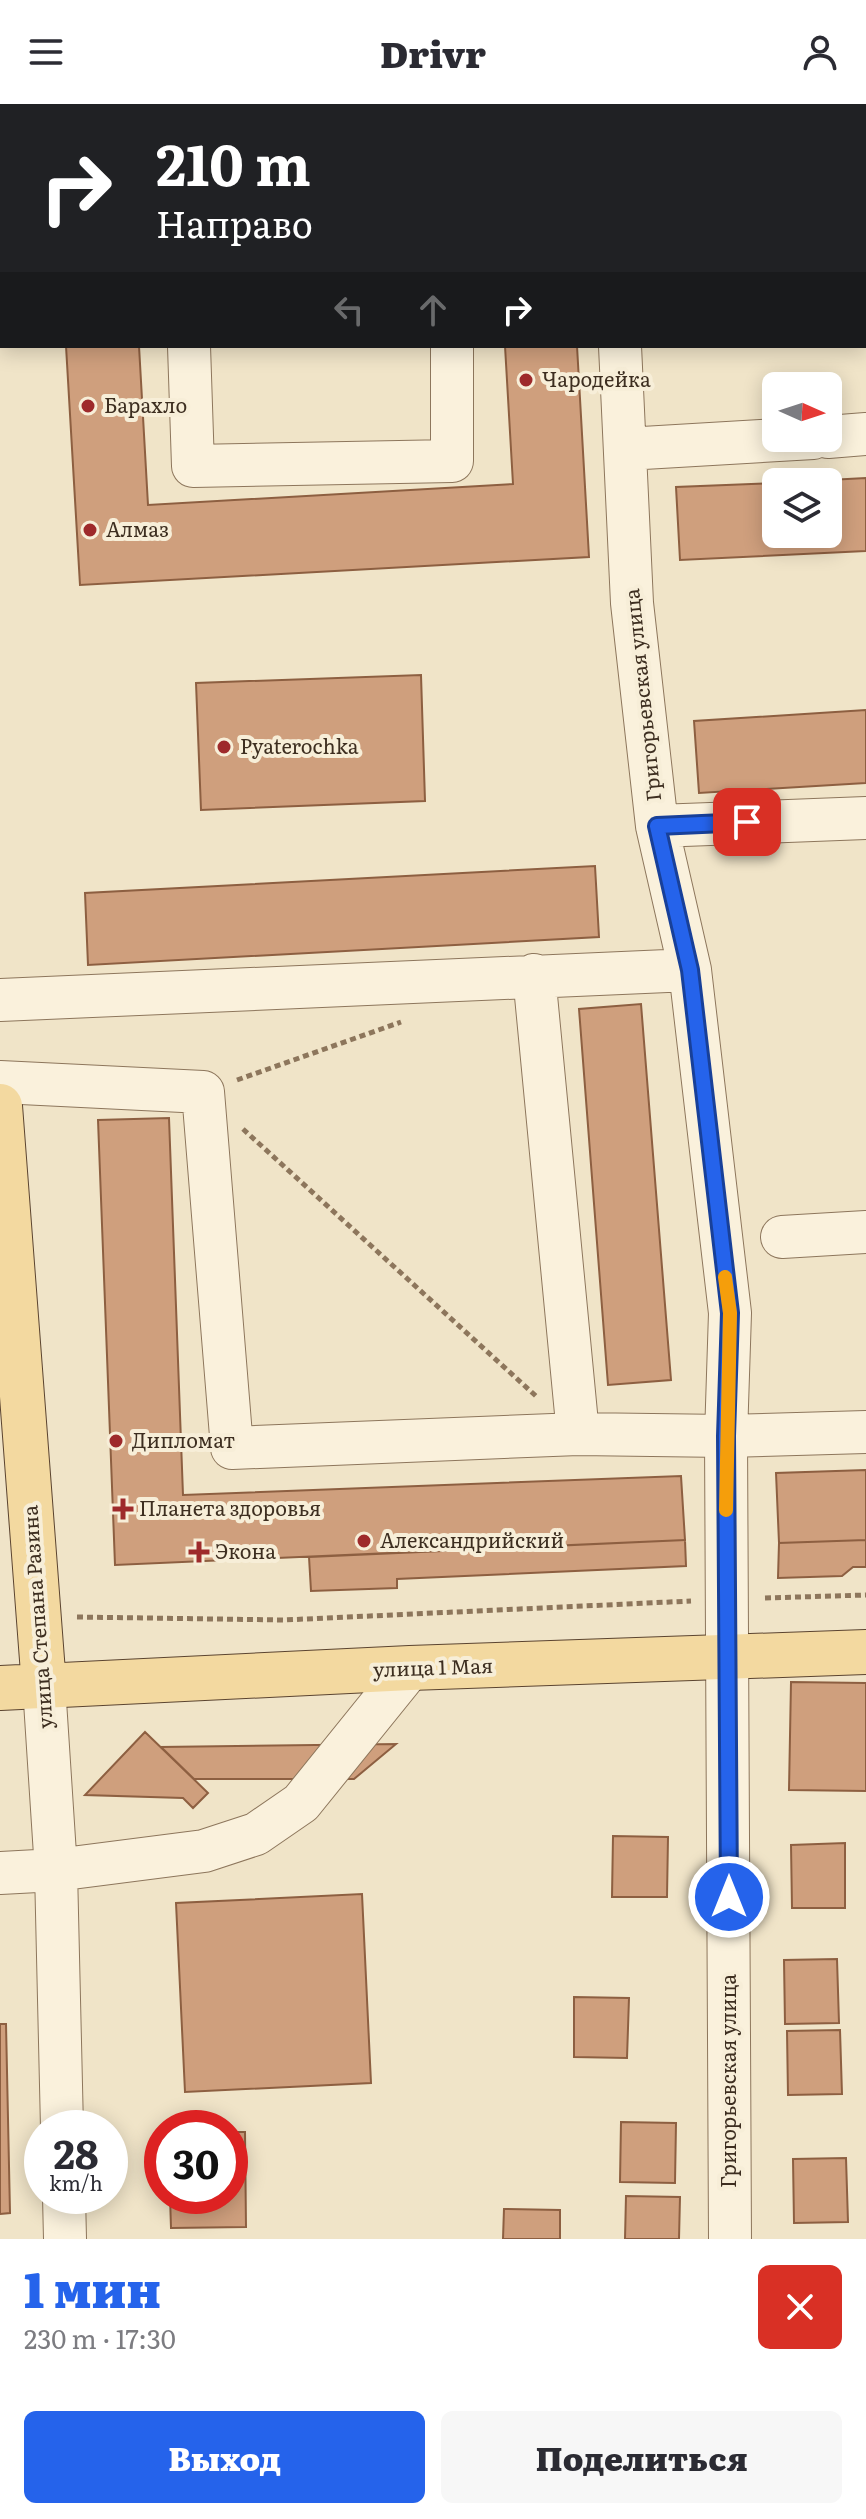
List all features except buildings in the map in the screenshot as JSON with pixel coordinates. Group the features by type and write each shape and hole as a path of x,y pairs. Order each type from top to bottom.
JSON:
{"main road":[{"name":"улица Степана Разина","path":"0,1106 8,1335 44,1686"},
{"name":"улица 1 Мая","path":"0,1688 410,1668 866,1652"}],"street":[{"path":"189,348 193,466 452,461 452,348"},
{"name":"Григорьевская улица","path":"620,348 632,603 657,826 690,970 730,1313 726,1436 730,2239"},
{"path":"842,436 866,434"},
{"path":"626,449 762,441"},
{"path":"657,826 866,818"},
{"path":"0,1000 690,970"},
{"path":"534,975 578,1434"},
{"path":"0,1082 203,1092 232,1448 578,1434 726,1436 866,1432"},
{"path":"782,1237 866,1232"},
{"path":"0,1873 56,1870 204,1851 256,1834 301,1803 410,1668"},
{"name":"улица Степана Разина","path":"44,1686 56,1870 62,2110"},
{"path":"64,2214 65,2239"}],"path":[{"path":"414,1018 203,1092 578,1434"},
{"path":"76,1617 284,1620 866,1595"}],"slow traffic":[{"path":"725,1277 730,1313 726,1510"}],"place":[{"name":"Чародейка","path":"526,380"},
{"name":"Барахло","path":"88,406"},
{"name":"Алмаз","path":"90,530"},
{"name":"Pyaterochka","path":"224,747"},
{"name":"Дипломат","path":"116,1441"},
{"name":"Планета здоровья","path":"123,1509"},
{"name":"Александрийский","path":"364,1541"},
{"name":"Экона","path":"199,1552"}],"route":[{"path":"729,1897 726,1436 730,1313 690,970 657,826 747,822"}]}
